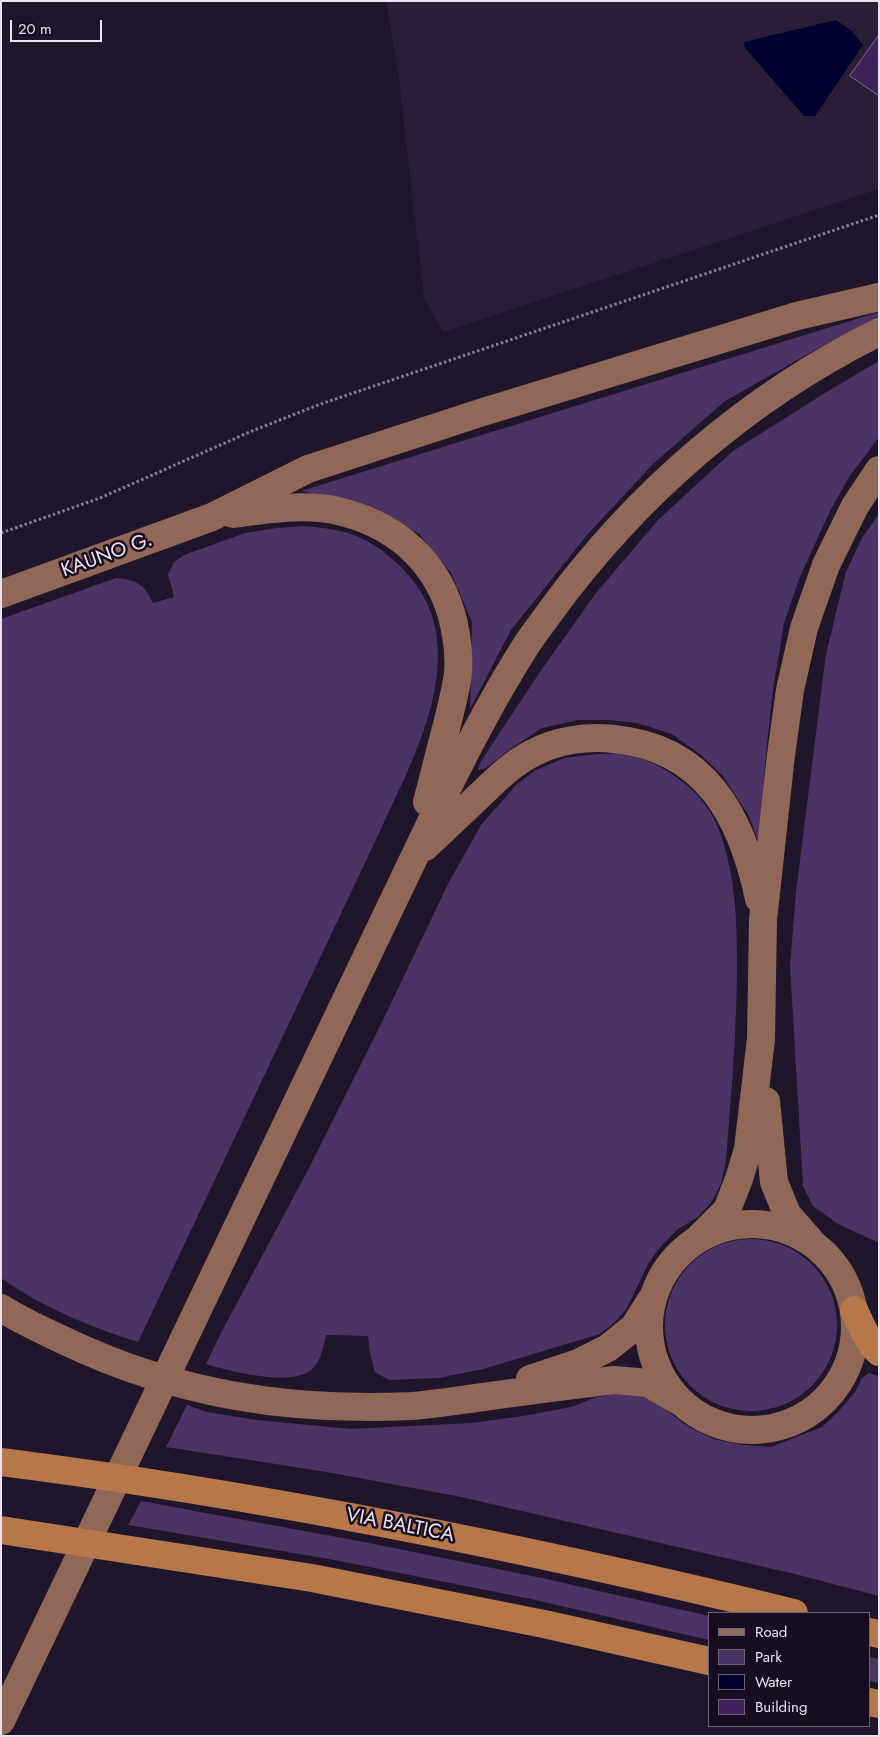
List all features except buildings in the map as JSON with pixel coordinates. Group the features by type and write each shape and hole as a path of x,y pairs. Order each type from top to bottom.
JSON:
{"highway":[{"path":"854,1310 872,1345 879,1352"},
{"name":"VIA BALTICA","path":"1,1462 78,1472 322,1511 508,1547 790,1612"},
{"path":"1,1530 312,1578 544,1624 708,1661"}],"main road":[{"path":"212,517 308,469 483,412 797,316 879,297"},
{"path":"1,1722 413,859 476,730 522,650 609,537 665,482 722,431 790,382 879,332"},
{"path":"472,1399 578,1362 608,1348 634,1327 664,1272 679,1253 699,1238 727,1210 748,1150 760,1039 763,920 790,690 804,628 826,565 855,506 879,470"},
{"path":"212,517 266,510 312,507 342,511 374,522 399,538 424,560 441,585 452,613 458,650 458,672 450,712 413,859"},
{"name":"KAUNO G.","path":"1,594 212,517"},
{"path":"413,859 508,768 534,752 566,741 598,737 627,740 657,748 687,764 710,784 728,810 741,838 753,871 763,920"},
{"path":"1,1308 91,1354 174,1383 236,1397 292,1404 345,1407 413,1406 615,1380 648,1383 707,1420 738,1429 770,1428 801,1418 826,1398 845,1372 854,1342 854,1310 846,1283 831,1260 811,1242 787,1214 774,1182 769,1148 760,1039"},
{"path":"699,1238 727,1226 756,1224 785,1229 811,1242"},
{"path":"653,1295 648,1324 652,1352 663,1379 681,1402"}],"path":[{"path":"1,533 100,498 252,430 318,405 879,215"}],"shaded area":[{"path":"386,1 879,1 879,189 443,332 424,298 398,71"}],"green space":[{"path":"879,312 879,320 824,345 725,401 653,464 587,535 511,630 470,709 472,622 451,573 419,534 370,508 301,491"},
{"path":"879,361 879,437 849,477 830,511 799,579 784,623 773,690 766,753 762,807 762,852 749,816 723,776 701,755 672,734 637,723 608,720 577,720 542,728 486,768 478,770 481,761 542,669 596,593 658,520 733,451"},
{"path":"879,514 879,1243 838,1224 813,1206 803,1186 790,966 796,892 826,654 846,572 862,538"},
{"path":"304,526 334,530 358,536 379,548 402,568 424,598 435,629 438,663 433,697 423,732 410,766 138,1342 67,1315 17,1289 1,1278 1,619 116,578 139,584 153,603 174,597 168,574 174,562 184,555 245,533"},
{"path":"596,754 618,754 639,758 666,770 679,779 701,799 710,811 727,857 734,892 736,928 737,989 735,1038 726,1161 721,1184 711,1203 698,1217 678,1229 661,1246 648,1264 627,1308 616,1321 600,1334 483,1369 439,1378 389,1380 375,1372 368,1336 326,1335 317,1364 305,1373 293,1377 278,1378 246,1374 206,1364 308,1170 449,882 481,825 517,784 536,770 565,758"},
{"path":"751,1239 768,1241 784,1246 812,1264 830,1292 835,1308 837,1325 835,1342 830,1358 812,1386 784,1404 768,1409 751,1411 734,1409 718,1404 690,1386 672,1358 667,1342 665,1325 667,1308 672,1292 690,1264 718,1246 734,1241"},
{"path":"869,1373 879,1376 879,1596 795,1574 461,1497 327,1472 166,1447 187,1405 207,1412 256,1420 351,1429 472,1423 571,1407 594,1398 621,1392 642,1396 660,1405 687,1426 713,1439 743,1445 771,1447 822,1427 838,1412 855,1392 862,1378"},
{"path":"141,1501 364,1542 542,1578 708,1616 708,1640 531,1599 329,1559 128,1525"},
{"path":"870,1657 879,1659 879,1683 870,1681"}],"water":[{"path":"836,20 852,31 863,45 815,116 804,116 745,48 744,42"}]}
